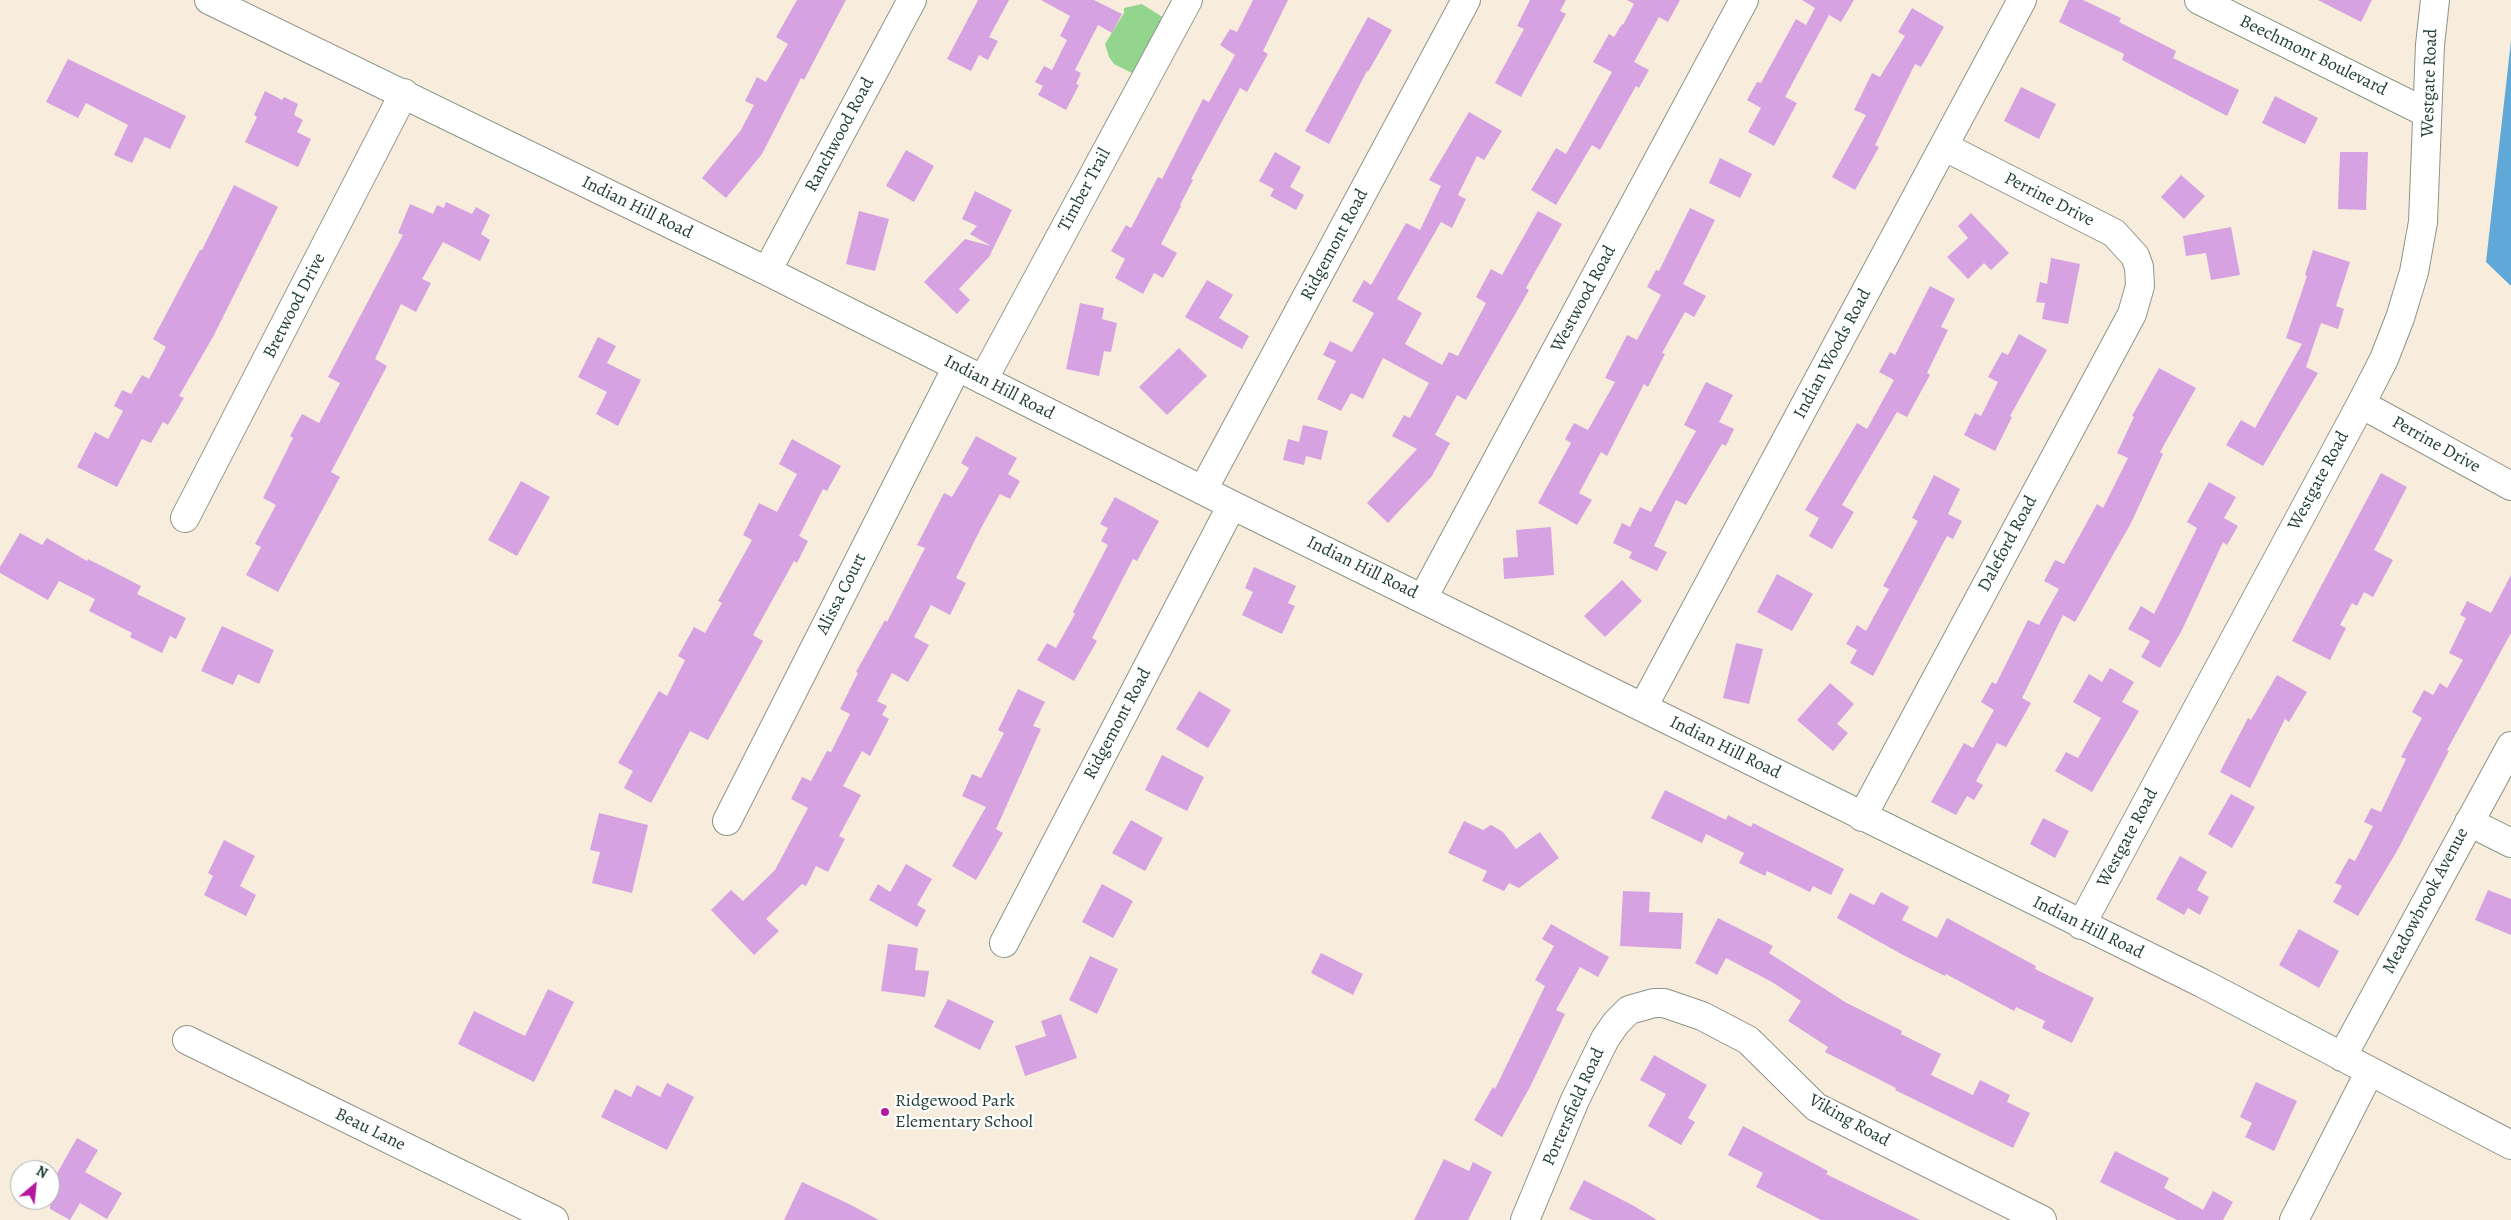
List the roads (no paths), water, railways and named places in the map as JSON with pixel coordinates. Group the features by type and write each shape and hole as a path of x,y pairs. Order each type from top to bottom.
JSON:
{"street":[{"name":"Indian Hill Road","path":"210,0 767,271 1232,505 2202,984 2511,1145"},
{"name":"Ranchwood Road","path":"767,271 912,0"},
{"name":"Timber Trail","path":"983,380 1188,0"},
{"name":"Ridgemont Road","path":"1203,490 1466,0"},
{"name":"Westwood Road","path":"1423,598 1744,0"},
{"name":"Indian Woods Road","path":"1643,707 1945,147 2022,0"},
{"name":"Beechmont Boulevard","path":"2199,0 2428,113"},
{"name":"Westgate Road","path":"2081,925 2361,404 2392,342 2414,272 2426,199 2430,45 2435,0"},
{"name":"Bretwood Drive","path":"185,518 404,93"},
{"name":"Perrine Drive","path":"1945,147 2114,233 2130,248 2139,267"},
{"name":"Daleford Road","path":"1862,817 2132,314 2140,286 2139,267"},
{"name":"Alissa Court","path":"727,821 957,367"},
{"name":"Perrine Drive","path":"2361,404 2511,486"},
{"name":"Ridgemont Road","path":"1004,943 1232,505"},
{"name":"Meadowbrook Avenue","path":"2342,1057 2511,746"},
{"path":"2469,822 2511,844"},
{"name":"Viking Road","path":"1640,1006 1664,1003 1678,1006 1748,1040 1816,1107 2042,1220"},
{"name":"Portersfield Road","path":"1524,1220 1575,1100 1605,1039 1629,1010 1640,1006"},
{"name":"Beau Lane","path":"187,1040 554,1220"},
{"path":"2294,1220 2370,1072"}],"water":[{"path":"2511,41 2511,286 2486,262"}],"place":[{"name":"Ridgewood Park Elementary School","path":"885,1112"}]}
